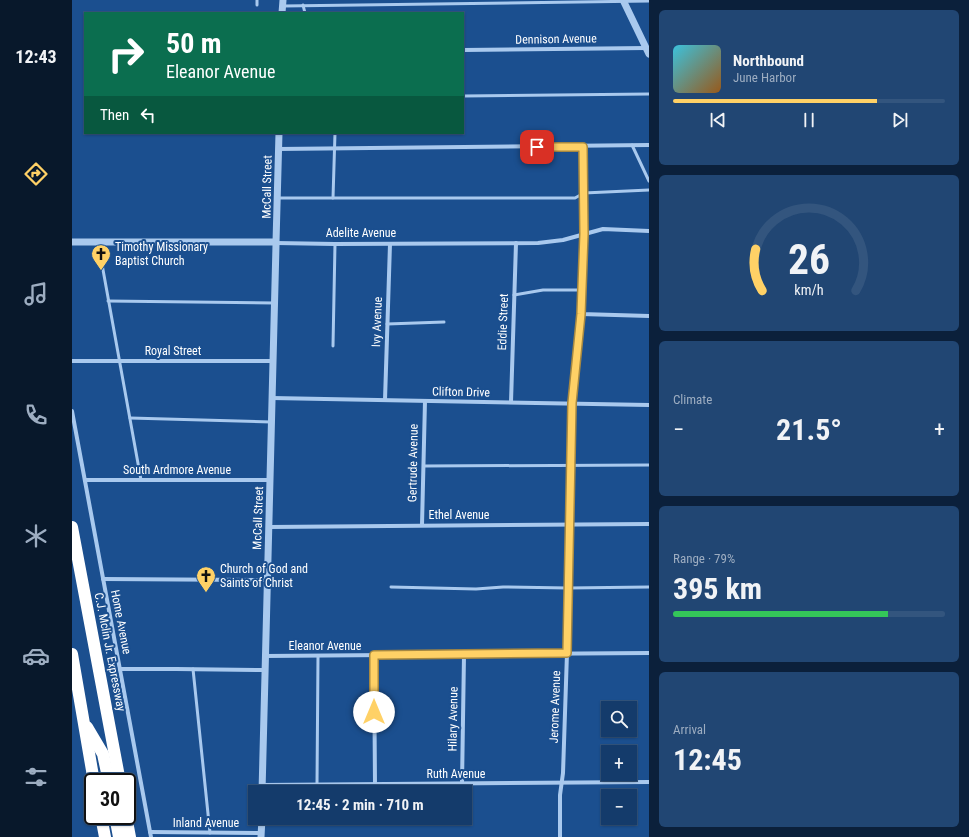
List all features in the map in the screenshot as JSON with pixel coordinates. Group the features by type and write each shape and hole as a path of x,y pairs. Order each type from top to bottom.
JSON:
{"highway":[{"name":"C.J. Mclin Jr. Expressway","path":"72,527 118,773"},
{"path":"72,654 92,773"},
{"path":"84,723 101,749 106,773"},
{"path":"103,825 105,837"},
{"path":"116,825 119,837"},
{"path":"128,825 130,837"}],"street":[{"path":"623,1 648,50"},
{"name":"Dennison Avenue","path":"464,50 648,50"},
{"name":"McCall Street","path":"262,785 279,134"},
{"path":"278,150 649,145"},
{"name":"Jerome Avenue","path":"581,314 584,234 583,147"},
{"name":"Adelite Avenue","path":"72,242 276,244 516,243 552,242 603,230 649,231"},
{"name":"Eddie Street","path":"511,402 516,243"},
{"name":"Ivy Avenue","path":"385,400 390,244"},
{"path":"581,314 649,316"},
{"name":"Royal Street","path":"72,361 273,361"},
{"name":"Clifton Drive","path":"272,398 649,405"},
{"name":"Gertrude Avenue","path":"422,525 425,401"},
{"name":"Jerome Avenue","path":"560,837 560,795 567,653 572,403"},
{"name":"Home Avenue","path":"72,411 151,835"},
{"name":"South Ardmore Avenue","path":"84,480 270,480"},
{"name":"Ethel Avenue","path":"268,527 649,524"},
{"path":"103,579 267,580"},
{"name":"Eleanor Avenue","path":"265,656 649,653"},
{"path":"374,655 375,784"},
{"name":"Hilary Avenue","path":"462,784 464,655"},
{"path":"120,669 265,670"},
{"name":"Ruth Avenue","path":"317,785 649,782"},
{"path":"261,835 262,825"},
{"name":"Inland Avenue","path":"151,835 210,833 261,835"}],"lane":[{"path":"257,0 257,5"},
{"path":"283,6 649,1"},
{"path":"303,5 305,12"},
{"path":"464,96 649,94"},
{"path":"333,198 335,134"},
{"path":"632,145 649,181"},
{"path":"277,198 575,198 584,192 649,190"},
{"path":"98,242 141,480"},
{"path":"333,346 335,244"},
{"path":"514,295 543,290 582,290"},
{"path":"108,301 275,303"},
{"name":"Jerome Avenue","path":"572,403 581,314"},
{"path":"387,324 444,322"},
{"path":"130,418 271,422"},
{"path":"424,466 649,465"},
{"path":"391,587 476,589 503,587 649,587"},
{"path":"317,785 318,656"},
{"path":"193,669 210,833"}],"place":[{"name":"Timothy Missionary Baptist Church","path":"101,271"},
{"name":"Church of God and Saints of Christ","path":"206,593"}],"route":[{"path":"374,712 374,655 567,653 572,403 581,314 584,234 583,147 537,147"}]}
